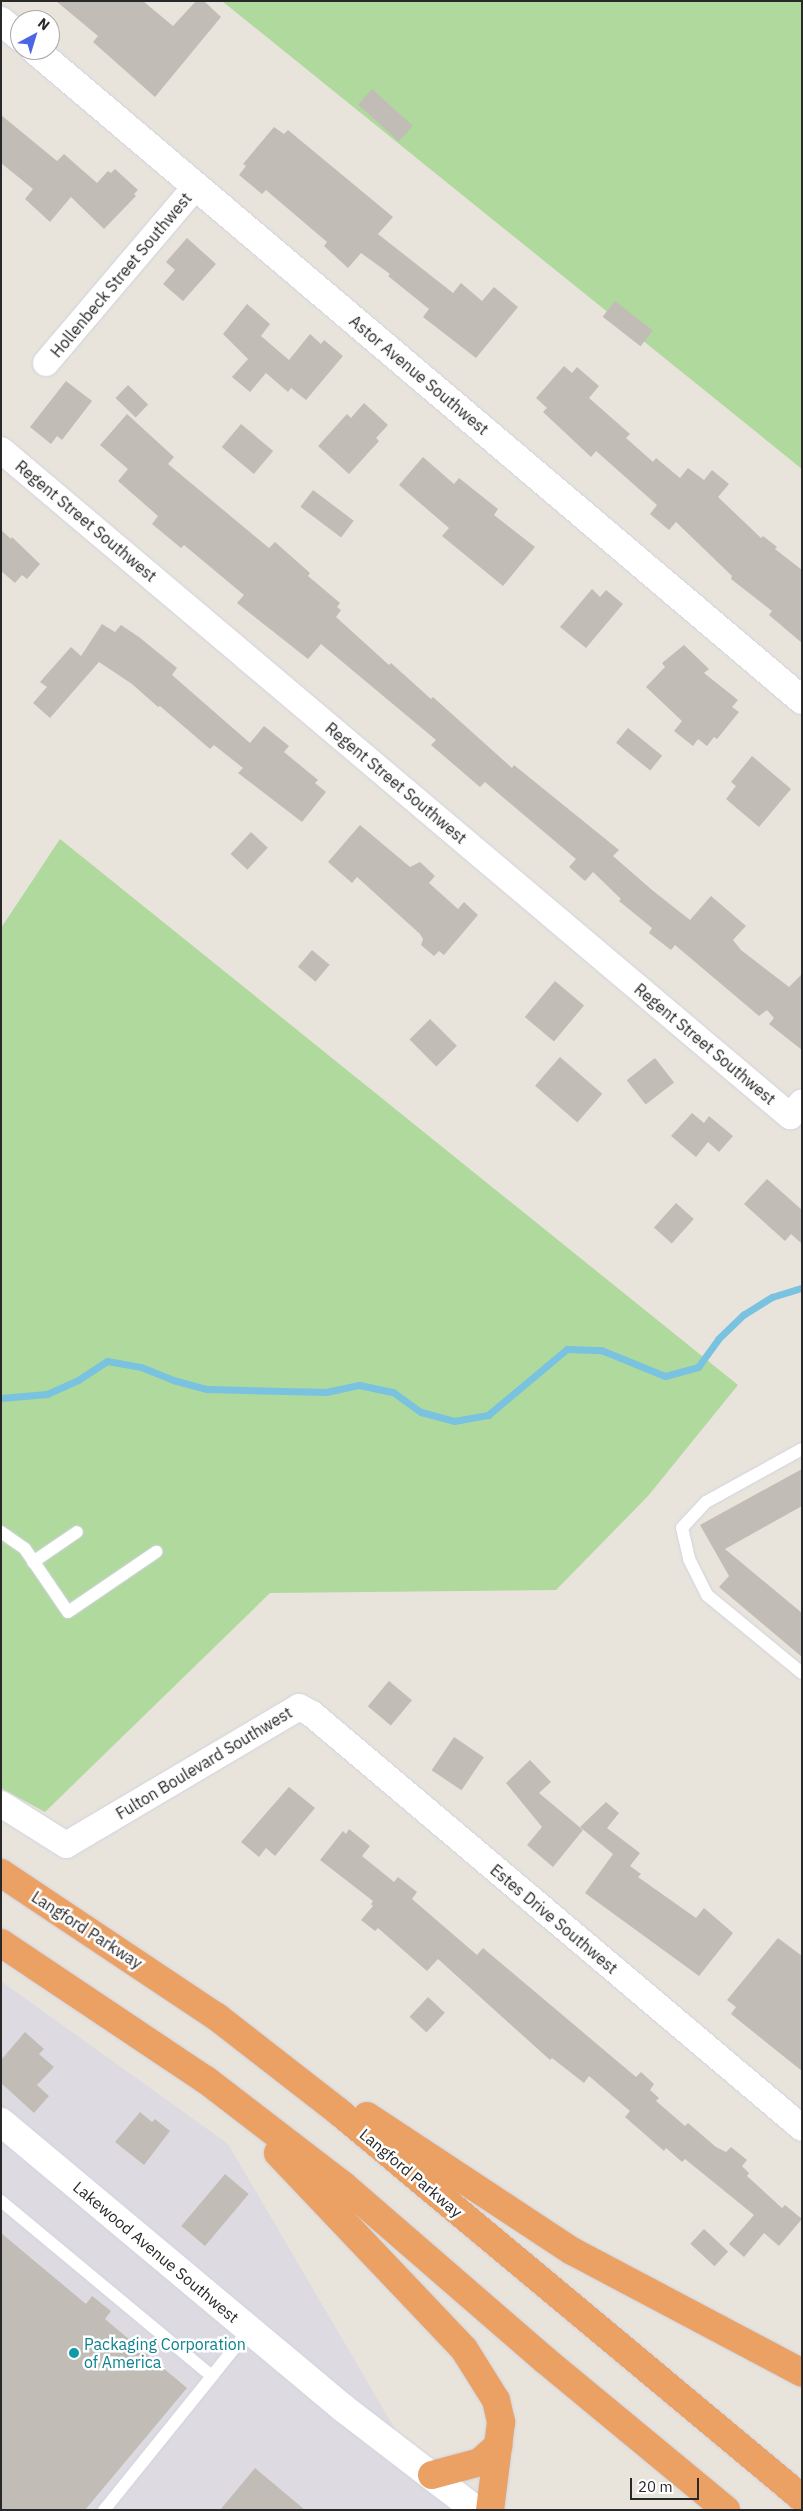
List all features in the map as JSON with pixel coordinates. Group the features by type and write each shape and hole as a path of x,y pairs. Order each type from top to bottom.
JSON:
{"highway":[{"name":"Langford Parkway","path":"1,1874 217,2017 339,2112 802,2498"},
{"path":"1,1943 206,2080 343,2185 544,2360 726,2510"},
{"path":"217,2017 572,2251 802,2373"},
{"path":"206,2080 464,2349 496,2400 501,2422 490,2510"},
{"path":"432,2475 480,2462 499,2445"}],"street":[{"name":"Astor Avenue Southwest","path":"47,60 802,700"},
{"name":"Hollenbeck Street Southwest","path":"46,363 196,186"},
{"name":"Regent Street Southwest","path":"1,450 796,1109"},
{"name":"Fulton Boulevard Southwest","path":"1,1804 66,1845 299,1707 306,1710"},
{"name":"Estes Drive Southwest","path":"306,1710 802,2128"},
{"name":"Lakewood Avenue Southwest","path":"1,2122 342,2408 476,2510"}],"lane":[{"path":"802,1449 706,1502 682,1528 689,1559 707,1594 802,1673"},
{"path":"1,1532 25,1549 68,1612 156,1552"},
{"path":"33,1562 77,1532"},
{"path":"1,2201 212,2376"},
{"path":"104,2510 249,2330"}],"shaded area":[{"path":"1,1981 228,2144 432,2492 453,2510 1,2510"}],"green space":[{"path":"222,1 802,1 802,469"},
{"path":"60,839 738,1385 648,1496 556,1590 270,1593 45,1812 1,1788 1,928"}],"building":[{"path":"56,1 143,1 173,26 196,1 204,1 221,17 155,97 93,42 98,36"},
{"path":"372,89 413,126 399,141 358,105"},
{"path":"1,115 57,161 64,154 97,183 108,171 111,173 115,169 138,190 134,194 136,196 104,229 71,197 50,222 25,199 33,189 1,163"},
{"path":"274,127 284,134 288,130 393,217 378,234 453,293 461,283 482,301 494,287 518,307 476,358 423,317 429,309 388,276 390,274 361,253 348,268 324,246 327,242 266,190 262,194 239,175 246,166 243,164"},
{"path":"187,238 216,264 183,301 163,284 175,270 166,262"},
{"path":"615,301 653,331 641,346 603,317"},
{"path":"247,304 270,324 261,336 289,360 310,334 321,344 324,340 343,356 306,400 291,388 288,392 266,373 250,392 232,377 248,359 223,334"},
{"path":"564,366 572,373 577,367 599,386 589,398 630,434 626,438 653,462 656,458 680,478 688,468 704,480 712,470 729,484 718,497 761,538 763,536 777,547 775,549 802,570 802,643 769,615 772,611 731,579 732,576 676,522 669,530 650,514 657,505 596,451 591,457 543,412 547,408 536,398"},
{"path":"66,381 92,401 62,440 57,436 51,444 30,427"},
{"path":"128,385 148,404 136,417 115,398"},
{"path":"364,403 388,425 376,438 379,441 349,474 318,446 347,414 351,418"},
{"path":"127,414 174,457 168,464 269,548 275,542 310,573 308,576 340,603 337,607 341,610 336,617 389,665 391,663 431,699 433,697 512,768 514,765 619,850 613,856 652,890 690,920 711,896 746,926 733,940 741,950 789,987 802,974 802,1050 769,1024 774,1018 767,1010 759,1016 675,945 671,950 649,933 652,928 619,901 621,899 593,872 585,881 569,867 576,859 485,782 480,787 431,745 436,740 321,644 308,659 237,603 244,595 184,545 181,548 152,524 158,516 118,481 128,469 100,445"},
{"path":"241,424 273,451 254,474 222,447"},
{"path":"423,457 454,484 459,478 498,509 494,515 535,547 503,586 442,536 449,528 399,485"},
{"path":"313,490 354,521 341,537 300,507"},
{"path":"1,530 11,539 12,537 40,564 27,579 22,575 15,583 1,571"},
{"path":"592,589 600,597 606,590 623,604 586,648 560,627"},
{"path":"102,624 115,632 121,625 139,637 177,668 172,675 250,743 264,726 289,746 284,752 318,780 315,783 326,792 302,822 238,773 243,768 214,745 210,749 132,684 99,662 50,718 33,703 47,687 40,682 71,647 81,656"},
{"path":"684,645 709,669 704,673 738,700 732,707 739,712 717,739 714,737 707,746 698,739 693,746 674,731 682,721 646,687 665,667 662,663"},
{"path":"628,728 662,756 650,770 616,743"},
{"path":"752,756 791,789 759,827 726,799 736,786 731,782"},
{"path":"360,825 410,867 420,862 435,876 429,883 458,909 464,902 478,915 444,955 439,951 434,956 421,945 423,939 420,934 357,877 352,883 328,862"},
{"path":"251,832 268,848 247,870 231,854"},
{"path":"312,950 330,965 315,982 298,967"},
{"path":"555,981 584,1005 554,1041 525,1017"},
{"path":"430,1019 457,1046 436,1066 409,1040"},
{"path":"560,1057 602,1094 577,1122 535,1086"},
{"path":"655,1058 674,1082 646,1105 627,1080"},
{"path":"692,1113 704,1123 709,1116 733,1136 719,1152 708,1142 696,1157 671,1136"},
{"path":"767,1179 802,1210 802,1244 791,1234 785,1241 744,1204"},
{"path":"676,1203 694,1219 672,1244 654,1228"},
{"path":"802,1469 802,1506 725,1549 802,1613 802,1657 719,1587 729,1576 700,1525"},
{"path":"389,1681 412,1700 391,1726 368,1706"},
{"path":"454,1737 484,1757 461,1790 432,1770"},
{"path":"530,1760 551,1782 539,1793 583,1830 553,1867 527,1845 542,1827 506,1783"},
{"path":"289,1787 315,1808 275,1856 266,1848 259,1857 241,1842"},
{"path":"606,1802 619,1813 607,1828 640,1853 630,1866 641,1874 638,1877 696,1918 704,1908 733,1933 699,1976 585,1893 613,1854 580,1827"},
{"path":"349,1829 370,1846 362,1856 394,1882 398,1877 417,1892 412,1899 477,1955 483,1948 636,2077 641,2072 654,2084 650,2090 659,2098 656,2101 685,2126 688,2123 716,2147 726,2152 731,2147 747,2160 742,2166 749,2173 747,2176 782,2208 785,2205 802,2219 779,2246 764,2233 744,2257 729,2244 754,2215 685,2159 682,2162 666,2148 664,2151 625,2117 630,2111 589,2076 584,2083 552,2058 550,2060 438,1959 427,1971 378,1928 375,1931 361,1920 373,1906 371,1904 373,1901 320,1860 343,1831 346,1834"},
{"path":"778,1938 802,1956 802,2071 731,2014 736,2007 727,2000"},
{"path":"428,1997 445,2013 426,2032 410,2017"},
{"path":"25,2032 44,2049 39,2054 54,2067 37,2085 49,2096 34,2113 1,2083 1,2060"},
{"path":"140,2112 152,2122 155,2119 170,2131 144,2165 115,2142"},
{"path":"225,2174 249,2194 205,2246 181,2226"},
{"path":"704,2229 728,2252 714,2266 690,2244"},
{"name":"Packaging Corporation of America","path":"1,2233 86,2304 92,2296 111,2311 105,2319 187,2388 85,2510 1,2510"},
{"path":"255,2468 305,2510 220,2510"}],"waterway":[{"path":"1,1398 47,1394 78,1380 107,1361 141,1367 173,1380 207,1389 326,1392 359,1385 393,1392 421,1412 454,1421 488,1415 567,1349 601,1350 665,1376 698,1367 718,1339 743,1315 772,1297 802,1288"}],"place":[{"name":"Packaging Corporation of America","path":"74,2353"}]}
